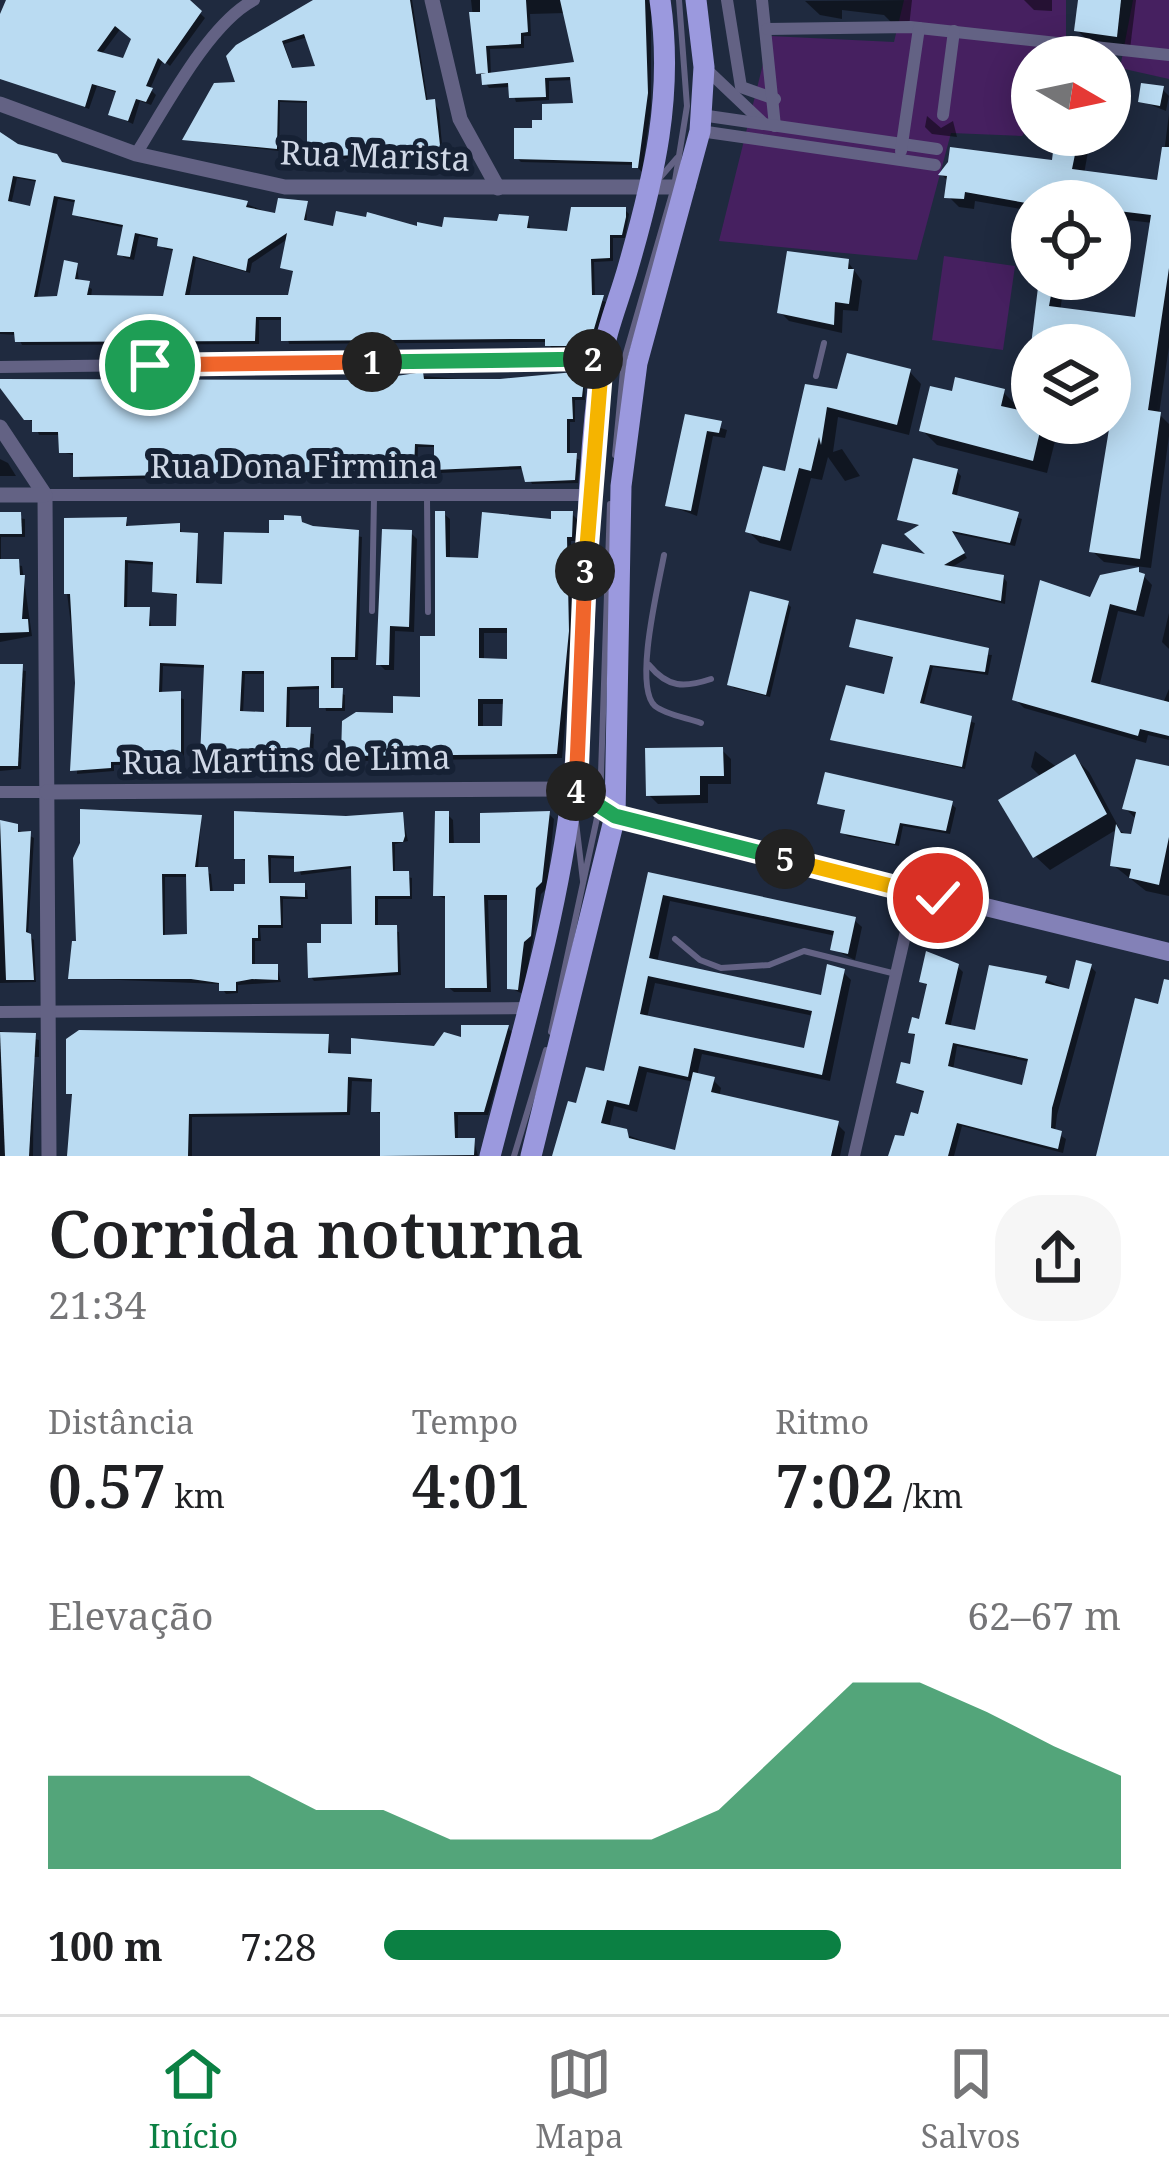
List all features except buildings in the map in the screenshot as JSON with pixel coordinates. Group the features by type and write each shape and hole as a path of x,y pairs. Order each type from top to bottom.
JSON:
{"main road":[{"path":"531,1156 608,810 621,486 637,363 671,187 668,50 660,0"},
{"path":"490,1156 557,901 573,789 587,495 602,359 700,123 704,67 696,0"},
{"path":"573,789 608,810 915,892 1169,952"}],"street":[{"path":"136,154 183,79 239,8 254,0"},
{"path":"432,0 460,118 498,188"},
{"path":"727,0 741,87 775,99"},
{"path":"749,138 764,124 775,99 762,0"},
{"path":"766,29 919,28 1169,55"},
{"path":"900,160 919,28"},
{"path":"943,115 954,32"},
{"path":"704,67 764,124"},
{"name":"Rua Marista","path":"0,104 136,154 285,187 671,187"},
{"path":"700,123 764,124 937,149"},
{"path":"700,123 749,138 935,165"},
{"path":"0,367 602,359"},
{"path":"0,427 45,495 49,1156"},
{"name":"Rua Dona Firmina","path":"0,495 587,495"},
{"name":"Rua Martins de Lima","path":"0,792 573,789"},
{"path":"854,1156 915,892"},
{"path":"0,1012 530,1008"}],"lane":[{"path":"671,187 687,106 679,0"},
{"path":"671,187 679,155"},
{"path":"671,187 679,155"},
{"path":"816,376 824,343"},
{"path":"372,611 374,495"},
{"path":"428,495 428,612"},
{"path":"664,555 647,662 648,695 656,708 701,723"},
{"path":"647,662 662,681 688,687 711,679"},
{"path":"573,789 584,892"},
{"path":"584,892 608,810"},
{"path":"514,1156 608,810"},
{"path":"675,939 700,960 721,968 769,965 804,951 896,974"}],"shaded area":[{"path":"904,0 1066,0 1066,36 1011,36 1011,136 951,133 917,260 719,241 770,36 894,42"},
{"path":"1133,0 1169,0 1169,79 1131,70 1131,36 1126,36"},
{"path":"944,256 1011,265 1003,350 932,340"}],"route":[{"path":"150,365 602,359 587,495 581,701 573,789 615,816 938,898"}]}
